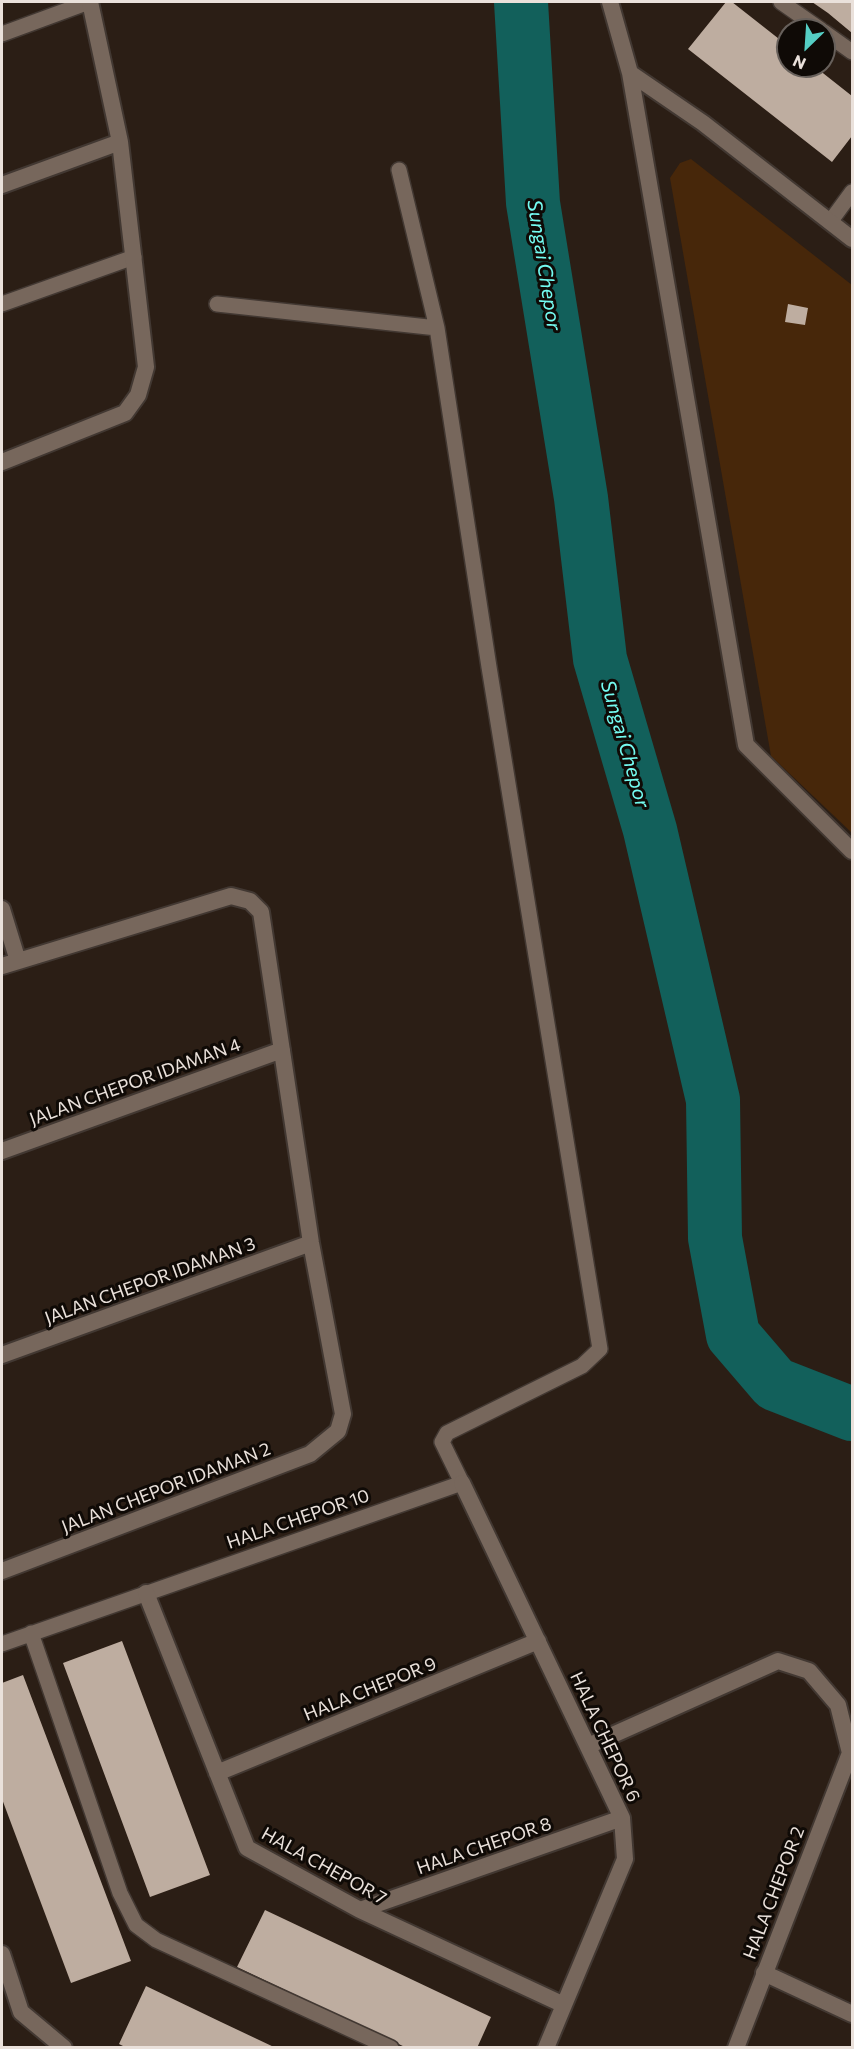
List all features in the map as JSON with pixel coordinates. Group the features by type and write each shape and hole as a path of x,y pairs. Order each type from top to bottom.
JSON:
{"street":[{"path":"2,462 125,413 138,395 146,367 120,142 90,2"},
{"path":"610,2 630,73 747,745 852,851"},
{"path":"630,73 703,123 852,239"},
{"path":"2,185 120,142"},
{"path":"2,909 10,964 231,896 250,901 261,912 311,1243"},
{"name":"JALAN CHEPOR IDAMAN 4","path":"2,1151 282,1050"},
{"name":"JALAN CHEPOR IDAMAN 3","path":"2,1355 311,1243"},
{"name":"JALAN CHEPOR IDAMAN 2","path":"2,1571 310,1454 339,1431 343,1414 311,1243"},
{"name":"HALA CHEPOR 6","path":"462,1483 621,1818 625,1859 546,2048"},
{"name":"HALA CHEPOR 7","path":"146,1593 247,1848 360,1910 564,2005"},
{"name":"HALA CHEPOR 9","path":"217,1773 538,1641"},
{"name":"HALA CHEPOR 2","path":"588,1746 778,1661 808,1671 838,1705 850,1753 736,2048"},
{"name":"HALA CHEPOR 8","path":"360,1910 621,1818"},
{"path":"2,1954 21,2012 64,2048"},
{"path":"764,1973 852,2014"}],"lane":[{"path":"2,34 90,2"},
{"path":"781,2 804,18"},
{"path":"836,40 852,52"},
{"path":"399,170 437,328 600,1349 582,1366 447,1433 442,1442 462,1483"},
{"path":"830,222 852,192"},
{"path":"2,304 134,258"},
{"path":"217,304 437,328"},
{"name":"HALA CHEPOR 10","path":"2,1644 462,1483"},
{"path":"31,1633 120,1893 136,1925 156,1940 392,2048"}],"shaded area":[{"path":"691,159 852,285 852,833 771,756 670,178 680,163"}],"building":[{"path":"726,2 732,2 776,37 776,78 829,78 852,96 852,136 832,162 688,49"},
{"path":"812,2 852,2 852,33 836,18"},
{"path":"788,304 808,308 805,325 785,322"},
{"path":"122,1641 210,1875 150,1897 63,1663"},
{"path":"23,1675 131,1961 71,1983 2,1799 2,1683"},
{"path":"265,1910 491,2017 477,2048 407,2048 237,1967"},
{"path":"146,1986 276,2048 127,2048 119,2044"}],"waterway":[{"name":"Sungai Chepor","path":"521,2 533,203 581,498 600,659 650,830 713,1100 715,1238 733,1335 775,1384 852,1414"}]}
